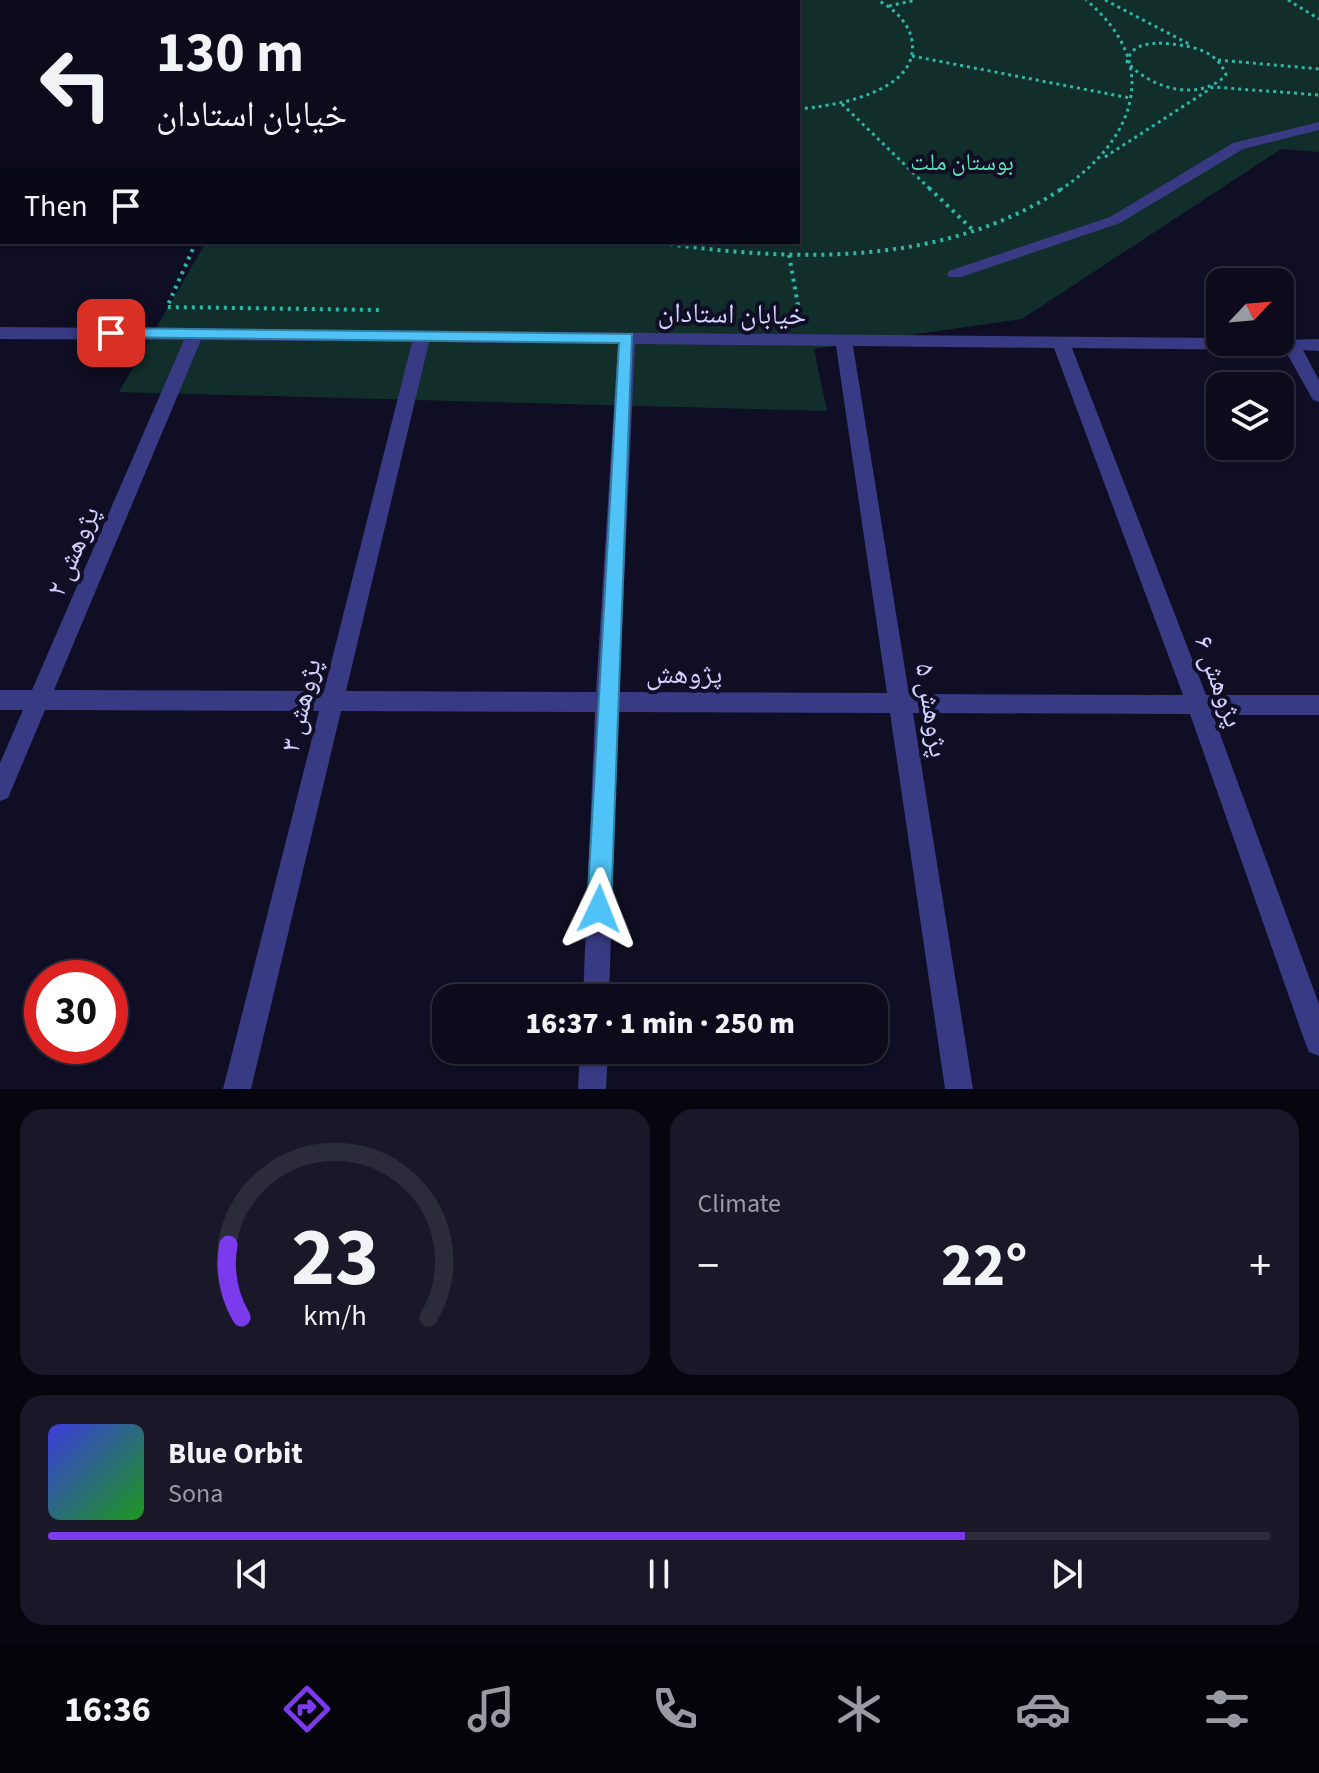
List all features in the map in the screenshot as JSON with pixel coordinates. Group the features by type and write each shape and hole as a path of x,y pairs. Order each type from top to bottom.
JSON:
{"street":[{"path":"955,274 1115,220 1238,146 1319,126"},
{"name":"خیابان استادان","path":"0,333 1206,344"},
{"name":"پژوهش ۲","path":"0,790 195,334"},
{"name":"پژوهش ۳","path":"237,1089 422,336"},
{"path":"597,984 607,703 627,338"},
{"name":"پژوهش ۵","path":"844,340 959,1089"},
{"name":"پژوهش ۶","path":"1061,343 1198,704 1319,1042"},
{"name":"خیابان استادان","path":"1294,345 1319,345"},
{"path":"1294,350 1319,396"},
{"name":"پژوهش","path":"0,700 1319,705"},
{"path":"592,1089 593,1064"}],"path":[{"path":"800,109 841,103 888,86 909,66 915,44 906,22 877,0"},
{"path":"888,7 916,0"},
{"path":"1086,0 1119,39 1132,78 1127,119 1102,159"},
{"path":"666,244 712,252 789,255 905,247 989,226 1056,196 1102,159 1213,87 1226,75 1225,68 1218,60 1105,0"},
{"path":"1288,0 1319,19"},
{"path":"1127,62 1134,48 1145,44 1176,44 1206,53"},
{"path":"912,56 1130,98"},
{"path":"1218,60 1319,69"},
{"path":"1127,62 1141,77 1169,88 1201,90 1213,87 1319,95"},
{"path":"841,103 973,230"},
{"path":"195,244 167,307 389,310"},
{"path":"784,316 800,316 789,255"}],"green space":[{"name":"بوستان ملت","path":"800,0 1319,0 1319,152 1281,149 1022,319 814,349 827,411 119,392 205,244 800,244"}],"route":[{"path":"111,333 627,338 599,909"}]}
